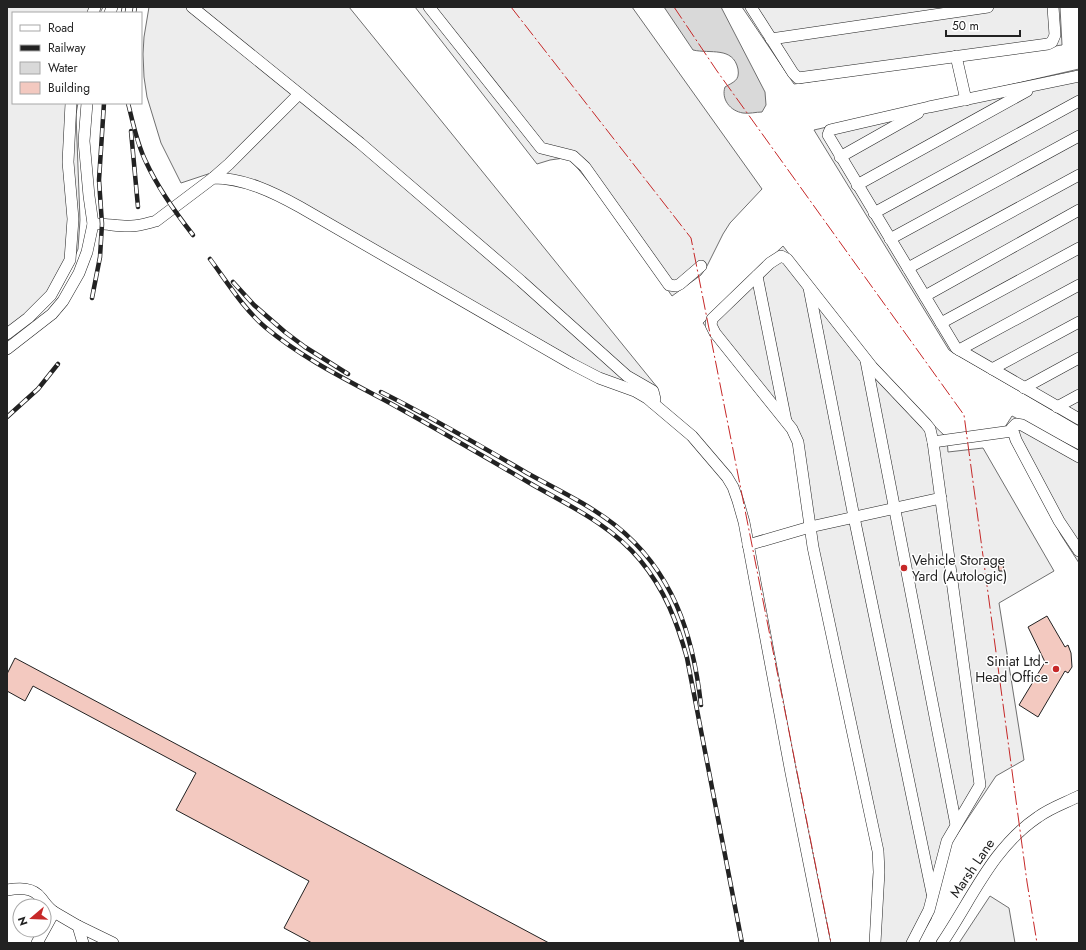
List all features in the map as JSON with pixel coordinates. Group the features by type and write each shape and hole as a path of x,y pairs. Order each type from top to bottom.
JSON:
{"street":[{"path":"192,7 360,143 521,281 627,376 654,391 655,399 653,403"},
{"path":"429,7 541,148 573,156 585,167 669,285 676,286 680,284 702,266"},
{"path":"751,7 793,73 798,78 1052,42 1055,36 1053,7"},
{"path":"771,39 988,7"},
{"path":"956,56 966,100"},
{"path":"1079,76 929,107 830,130 828,135 941,323 959,350 1079,419"},
{"path":"857,185 1036,86"},
{"path":"93,224 131,226 145,224 156,220 213,178 229,164 299,94"},
{"path":"874,213 1079,101"},
{"path":"7,334 28,318 51,295 70,260 73,235 72,193 68,162 71,104"},
{"path":"7,349 52,314 63,301 80,272 87,252 93,224 88,190 84,141 87,104"},
{"path":"840,157 929,107"},
{"path":"890,239 1079,136"},
{"path":"908,268 1079,175"},
{"path":"213,178 242,182 268,190 292,202 572,364 599,378 635,391 653,403 686,431 727,477 733,487 738,501 748,545 826,943"},
{"path":"72,193 88,190"},
{"path":"925,296 1079,210"},
{"path":"941,323 1079,248"},
{"path":"875,943 879,872 878,851 810,527 798,442 787,423 715,333 711,325 712,319 774,260 781,256 787,259 880,377 926,424 930,429 933,442 980,780 979,789 946,841 927,916 912,943"},
{"path":"757,276 787,423"},
{"path":"959,350 1079,284"},
{"path":"808,285 932,895"},
{"path":"992,369 1079,322"},
{"path":"1024,388 1079,358"},
{"path":"865,359 956,825"},
{"path":"1058,407 1079,395"},
{"path":"1012,431 1012,428 1016,424 1022,425 1079,456"},
{"path":"933,442 1012,431"},
{"path":"1012,431 1059,521 1079,551"},
{"path":"748,545 810,527 941,498"},
{"name":"Marsh Lane","path":"942,943 992,862 1002,849 1024,827 1038,816 1079,796"},
{"path":"7,890 19,888 32,891 37,894 46,906 54,912 78,926 113,943"},
{"path":"37,943 54,912"},
{"path":"78,926 84,943"}],"shaded area":[{"path":"7,7 103,7 100,12 12,12 12,104 78,104 76,114 80,220 78,249 63,284 47,307 7,337"},
{"path":"149,7 349,7 657,387 649,396 598,373 315,210 211,173 181,183 161,143 147,97 143,54"},
{"path":"415,7 632,7 762,189 730,223 701,275 672,296 614,213 575,165 570,160 564,158 537,164"},
{"path":"742,7 1060,7 1062,45 794,84"},
{"path":"1079,69 1079,426 949,350 814,130"},
{"name":"Vehicle Storage Yard (Autologic)","path":"783,246 888,381 947,438 948,452 983,448 1054,571 999,603 1024,760 996,776 948,848 931,919 917,943 871,943 874,858 794,440 703,323"},
{"path":"1012,416 1079,450 1079,563 1061,535 1005,427"},
{"path":"990,896 1009,908 1015,943 959,943"}],"water":[{"path":"664,7 721,7 765,92 766,105 762,112 738,112 728,104 724,96 724,91 725,87 737,79 738,69 735,62 731,57 720,52 693,50"}],"building":[{"path":"1002,560 1004,571 999,571 998,561"},
{"name":"Siniat Ltd - Head Office","path":"1047,616 1065,647 1068,645 1071,653 1072,667 1068,673 1065,671 1038,717 1019,705 1045,662 1028,627"},
{"path":"15,658 549,943 312,943 284,928 309,881 176,810 196,773 33,686 25,701 7,691 7,674"}],"railway":[{"path":"123,12 124,7"},
{"path":"134,12 135,7"},
{"path":"92,298 100,257 102,224 99,180 104,104"},
{"path":"128,104 138,141 151,172 167,200 193,235"},
{"path":"131,131 138,207"},
{"path":"210,259 257,320 294,349 324,368 425,422 577,509 617,537 649,571 669,607 687,658 742,943"},
{"path":"233,282 254,305 285,332 305,347 348,374"},
{"path":"7,417 38,389 58,364"},
{"path":"381,392 437,421 605,517 635,543 666,583 677,606 686,629 692,653 701,705"}],"power":[{"path":"511,7 691,238 831,943"},
{"path":"674,7 717,71 964,415 1027,882 1037,943"}],"place":[{"name":"Vehicle Storage Yard (Autologic)","path":"904,568"},
{"name":"Siniat Ltd - Head Office","path":"1056,669"}]}
